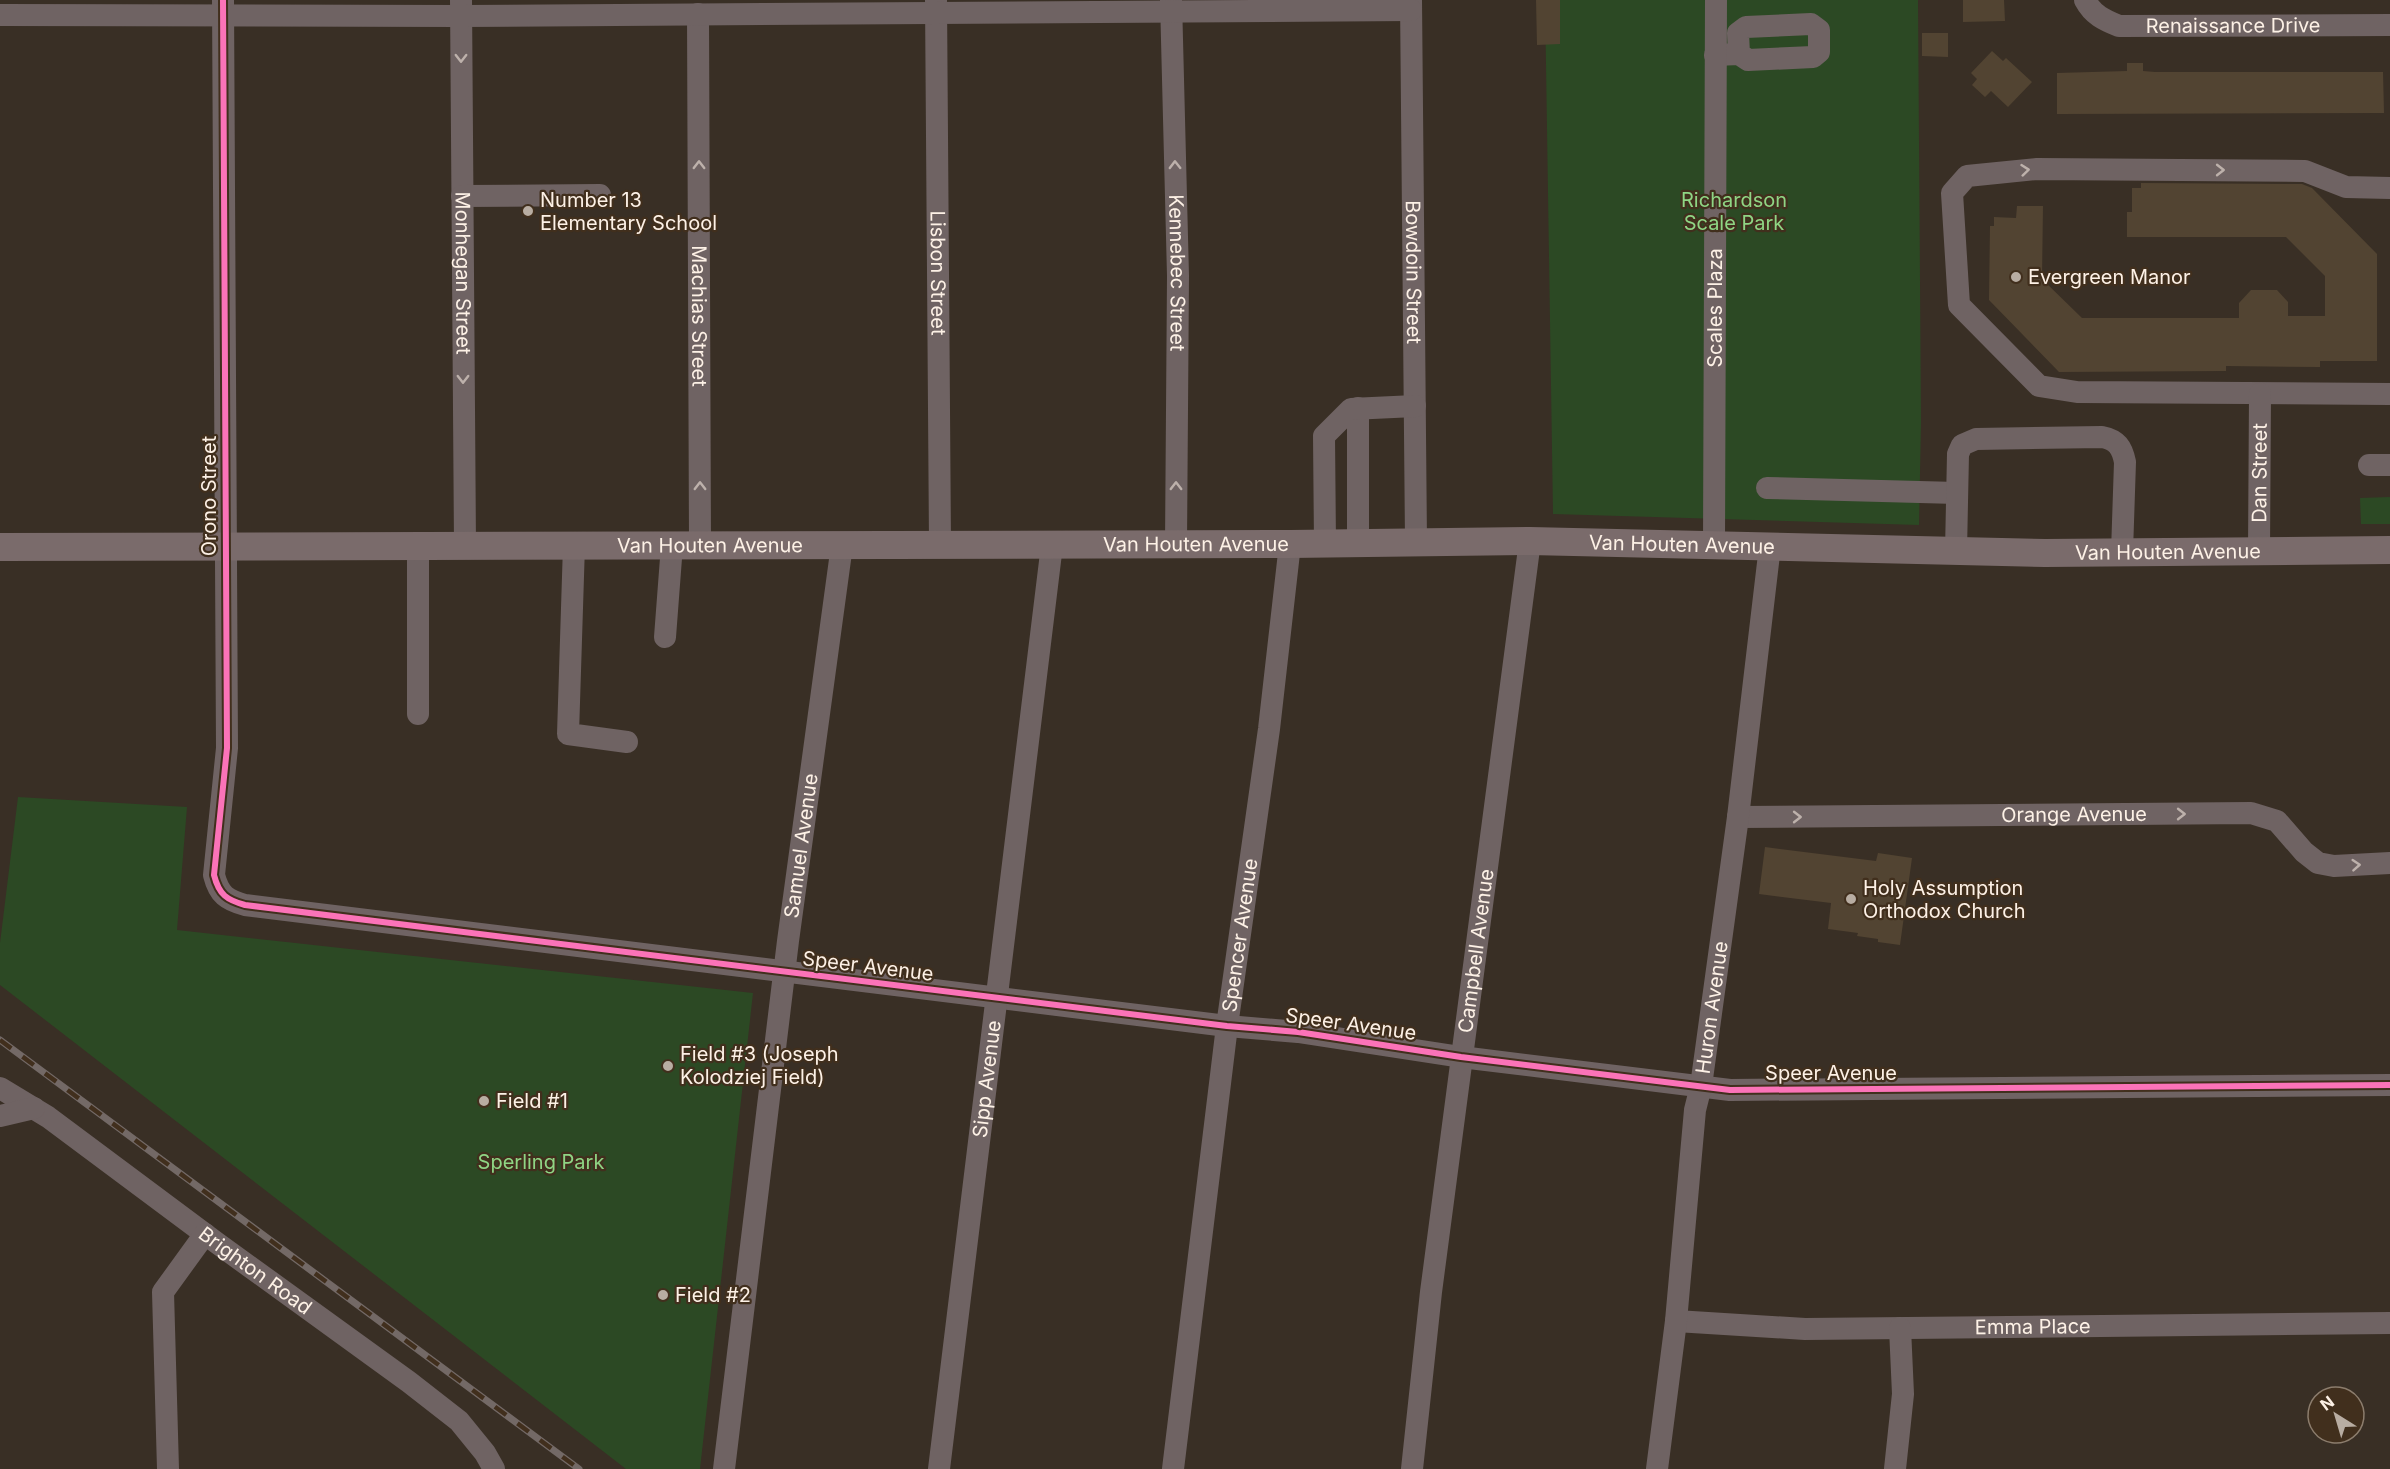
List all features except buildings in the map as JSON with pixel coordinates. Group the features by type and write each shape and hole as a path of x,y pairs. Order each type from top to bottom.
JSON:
{"main road":[{"name":"Van Houten Avenue","path":"0,547 1325,544 1530,541 1956,551 2390,550"}],"street":[{"name":"Scales Plaza","path":"1714,544 1716,0"},
{"name":"Renaissance Drive","path":"2085,0 2091,10 2105,21 2119,26 2390,25"},
{"path":"0,15 223,8 461,8 698,14 936,7 1411,5"},
{"name":"Bowdoin Street","path":"1411,5 1416,542"},
{"name":"Kennebec Street","path":"1171,6 1178,276 1176,544"},
{"name":"Lisbon Street","path":"936,7 940,545"},
{"name":"Orono Street","path":"223,8 226,748 214,875 217,887 227,900 245,905 312,914"},
{"name":"Monhegan Street","path":"461,8 465,546"},
{"name":"Machias Street","path":"665,637 686,545 698,14"},
{"path":"1715,55 1739,54"},
{"path":"2390,188 2346,187 2305,171 2037,169 1967,176 1952,193 1959,305 2039,386 2078,392 2390,394"},
{"path":"462,195 600,195"},
{"name":"Dan Street","path":"2259,551 2260,394"},
{"path":"1325,544 1324,436 1351,409 1415,406"},
{"path":"1358,408 1358,543"},
{"path":"1956,551 1958,454 1962,445 1976,439 2102,437 2113,440 2122,449 2125,462 2122,552"},
{"path":"1767,488 1957,493"},
{"name":"Campbell Avenue","path":"1412,1469 1431,1292 1530,541"},
{"name":"Sipp Avenue","path":"939,1469 1052,544"},
{"name":"Spencer Avenue","path":"1173,1469 1227,1026 1269,729 1290,544"},
{"path":"574,545 568,734 627,742"},
{"name":"Samuel Avenue","path":"724,1469 784,972 842,545"},
{"path":"418,546 418,714"},
{"name":"Huron Avenue","path":"1657,1469 1676,1322 1695,1110 1701,1086 1738,817 1770,546"},
{"name":"Orange Avenue","path":"1738,817 2251,813 2277,821 2304,852 2318,863 2334,866 2390,863"},
{"name":"Speer Avenue","path":"312,914 1227,1026 1298,1032 1461,1057 1730,1090 2390,1086"},
{"name":"Brighton Road","path":"0,1088 33,1108 409,1382 459,1421 485,1453 494,1469"},
{"path":"0,1116 33,1108"},
{"path":"168,1469 163,1293 205,1234"},
{"name":"Emma Place","path":"1676,1322 1805,1329 2390,1323"},
{"path":"1895,1469 1903,1394 1900,1328"}],"green space":[{"name":"Richardson Scale Park","path":"1545,0 1918,0 1921,422 1919,525 1553,514"},
{"path":"2390,497 2390,524 2361,524 2360,498"},
{"name":"Sperling Park","path":"18,797 187,807 177,930 753,993 700,1469 626,1469 0,985 0,943"}],"railway":[{"path":"0,1040 579,1469"}],"cycle path":[{"path":"223,0 227,748 214,875 221,892 233,901 245,905 1227,1026 1298,1032 1461,1057 1730,1090 2390,1085"}],"place":[{"name":"Number 13 Elementary School","path":"528,211"},
{"name":"Evergreen Manor","path":"2016,277"},
{"name":"Holy Assumption Orthodox Church","path":"1851,899"},
{"name":"Field #3 (Joseph Kolodziej Field)","path":"668,1066"},
{"name":"Field #1","path":"484,1101"},
{"name":"Field #2","path":"663,1295"}]}
